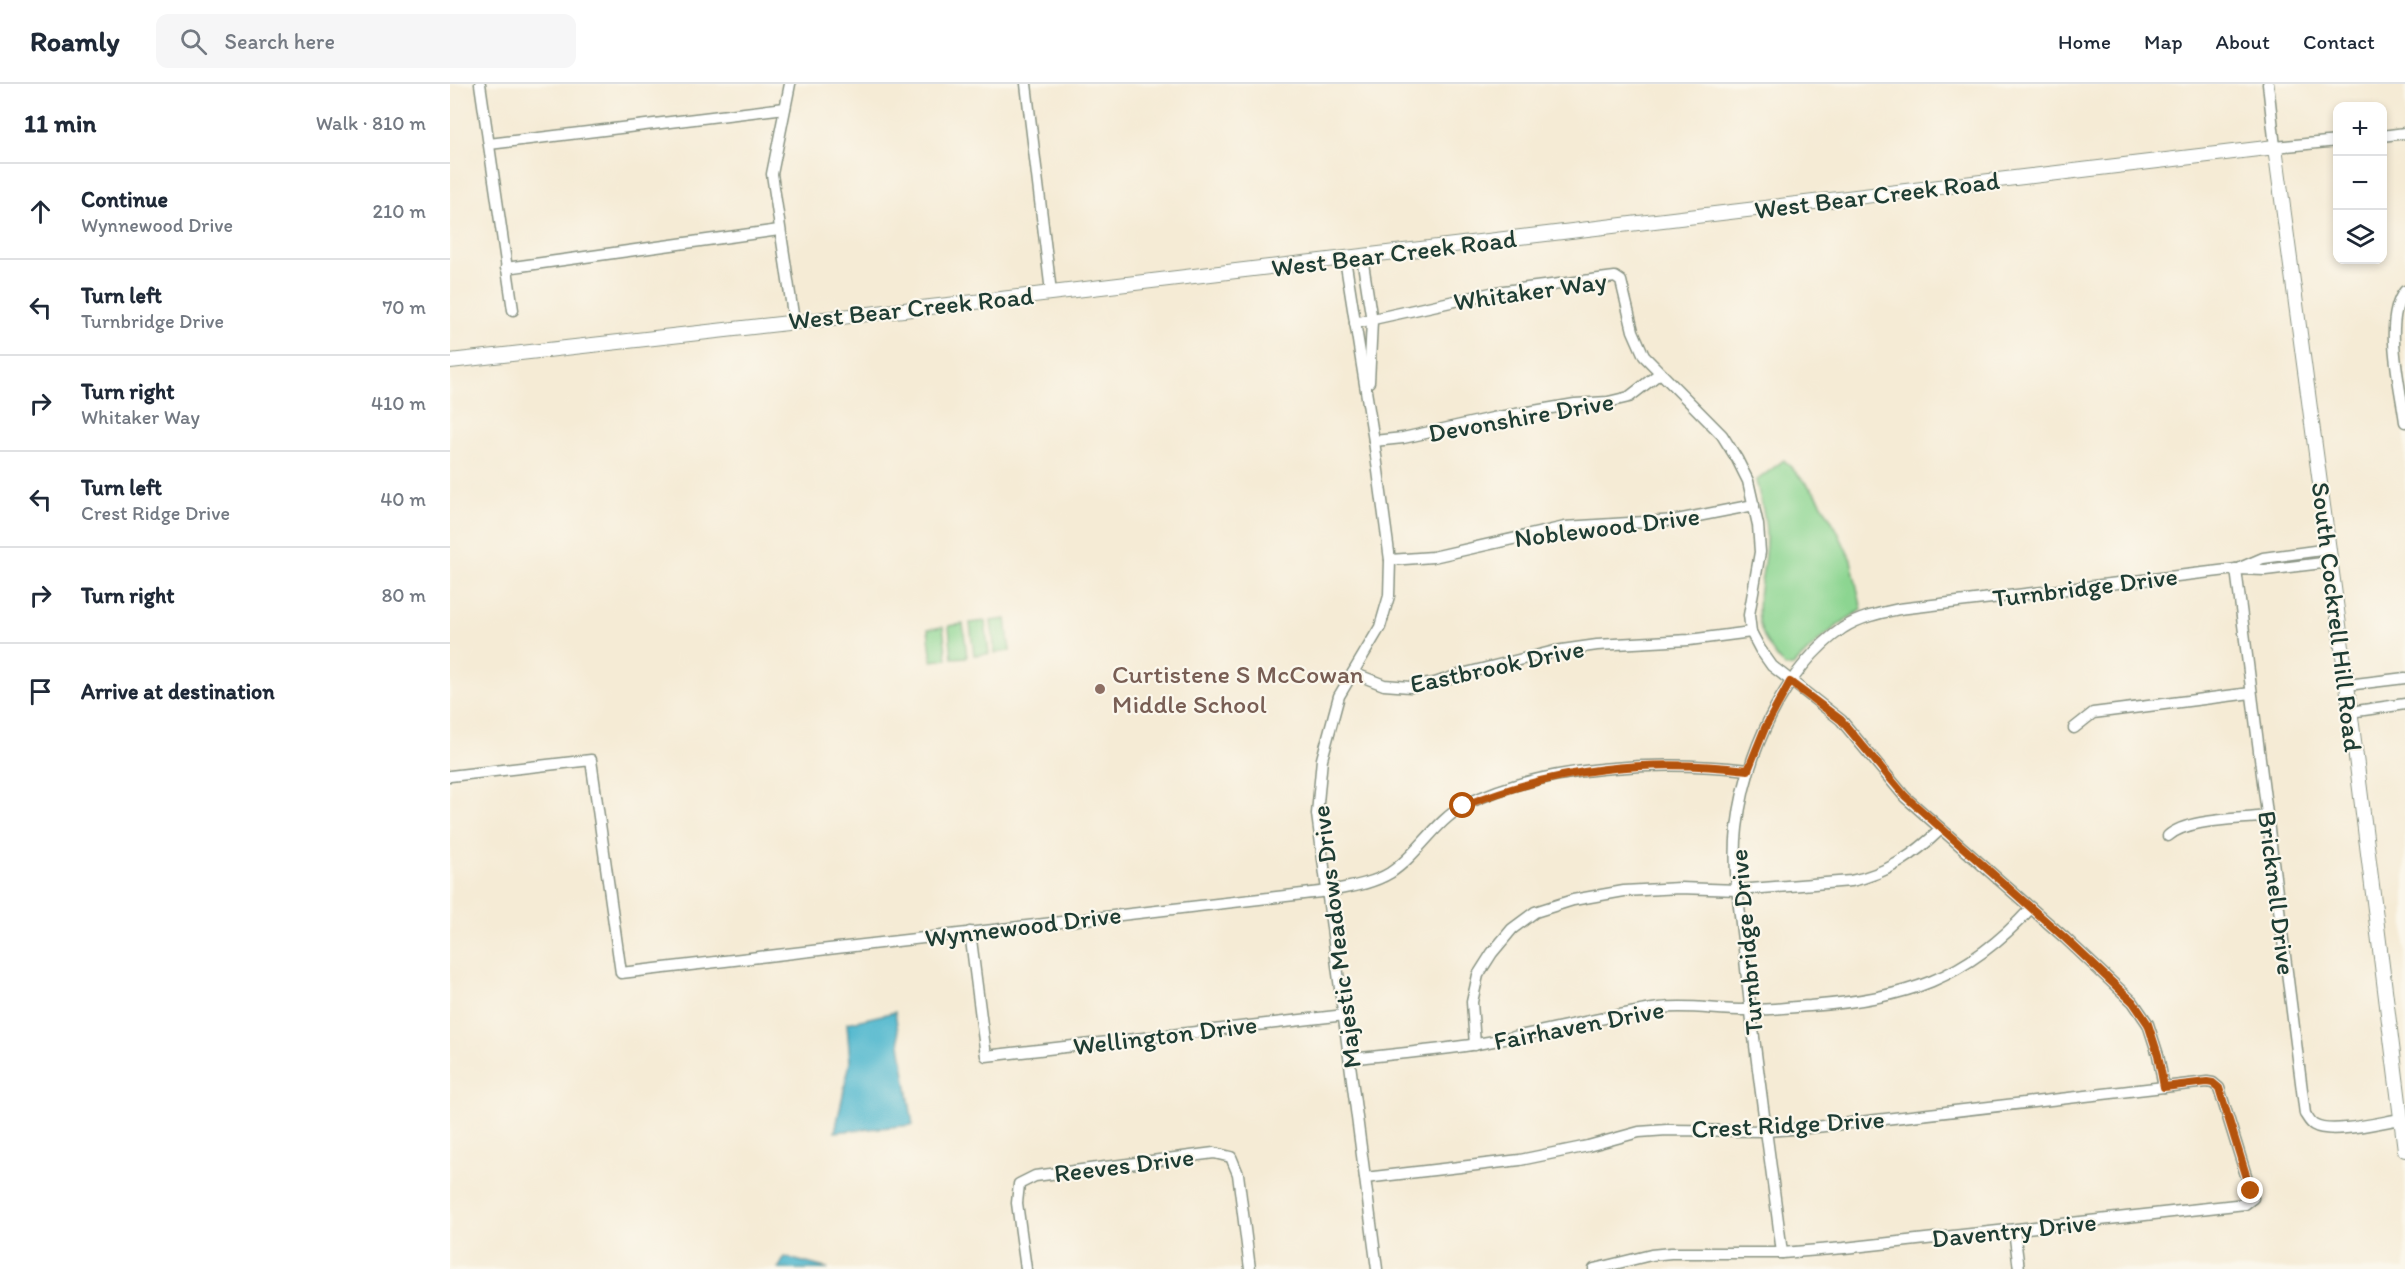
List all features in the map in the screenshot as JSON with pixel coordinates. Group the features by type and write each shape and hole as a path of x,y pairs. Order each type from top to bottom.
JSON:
{"main road":[{"name":"West Bear Creek Road","path":"450,360 1362,257 2275,147"},
{"name":"South Cockrell Hill Road","path":"2275,147 2347,685 2405,1150"}],"street":[{"path":"480,84 513,310"},
{"path":"790,84 772,174 794,321"},
{"path":"1026,84 1051,292"},
{"name":"South Cockrell Hill Road","path":"2268,84 2275,147"},
{"path":"489,144 785,108"},
{"path":"2387,135 2405,133"},
{"name":"West Bear Creek Road","path":"2275,147 2333,141"},
{"path":"506,268 779,230"},
{"name":"Majestic Meadows Drive","path":"1362,257 1372,321 1368,403"},
{"name":"Majestic Meadows Drive","path":"1344,259 1374,441 1390,560 1386,612 1380,627 1339,696 1322,759 1317,814 1329,891 1377,1269"},
{"name":"Whitaker Way","path":"1355,323 1496,292 1615,277 1621,281 1633,331 1644,356 1722,435 1748,481 1758,525 1760,552 1749,615 1751,632"},
{"path":"2405,291 2397,307 2394,330 2405,422"},
{"name":"Devonshire Drive","path":"1374,441 1403,438 1493,418 1575,404 1608,402 1629,397 1660,373"},
{"name":"Noblewood Drive","path":"1390,560 1432,557 1565,527 1677,520 1754,505"},
{"name":"Turnbridge Drive","path":"1782,1253 1750,1010 1735,867 1737,828 1748,770 1765,728 1790,682 1819,650 1844,628 1869,616 1899,609 2236,569 2264,558 2330,556"},
{"name":"Bricknell Drive","path":"2236,569 2306,1114 2312,1124 2321,1128 2336,1129 2401,1119"},
{"path":"1751,632 1772,666 1841,720 1905,796 2133,1002 2148,1024 2158,1055 2164,1087"},
{"name":"Eastbrook Drive","path":"1353,674 1384,685 1410,687 1435,683 1555,651 1751,632"},
{"path":"2347,685 2405,678"},
{"path":"2074,728 2093,713 2251,693"},
{"path":"2350,712 2405,704"},
{"name":"Wynnewood Drive","path":"450,776 591,760 621,973 1329,891 1362,885 1390,873 1463,806 1543,779 1591,771 1652,765 1714,766 1748,770"},
{"path":"2168,836 2176,829 2191,825 2267,816"},
{"path":"1475,1045 1472,1002 1478,975 1492,952 1512,929 1535,912 1573,900 1624,891 1680,888 1738,890 1869,878 1907,859 1941,829"},
{"name":"Fairhaven Drive","path":"1350,1059 1475,1045 1619,1014 1674,1006 1750,1010 1849,1003 1883,997 1920,987 1957,971 1991,947 2031,908"},
{"name":"Wellington Drive","path":"970,932 986,1056 1345,1015"},
{"name":"Crest Ridge Drive","path":"1365,1178 1520,1160 1588,1146 1639,1132 1767,1131 2213,1083 2219,1088 2253,1198"},
{"name":"Reeves Drive","path":"1026,1269 1017,1203 1019,1184 1035,1176 1047,1174 1214,1153 1231,1158 1238,1174 1250,1269"},
{"name":"Daventry Drive","path":"1594,1269 1651,1255 1782,1253 2245,1204 2253,1198"},
{"path":"2014,1230 2019,1269"}],"green space":[{"path":"1784,460 1816,494 1836,528 1851,560 1862,610 1834,629 1793,666 1785,667 1771,650 1759,621 1758,607 1766,534 1756,481"},
{"path":"1006,619 1010,651 995,653 991,621"},
{"path":"985,621 989,654 974,655 970,623"},
{"path":"963,624 967,657 952,658 949,626"},
{"path":"943,627 947,659 932,661 928,629"}],"water":[{"path":"895,1012 913,1125 835,1132 850,1062 847,1023"},
{"path":"785,1257 829,1269 778,1269"}],"place":[{"name":"Curtistene S McCowan Middle School","path":"1100,689"}],"route":[{"path":"1463,806 1543,779 1591,771 1652,765 1714,766 1748,770 1765,728 1790,682 1841,720 1905,796 2065,938 2133,1002 2148,1024 2158,1055 2164,1087 2207,1082 2219,1088 2251,1191"}]}
